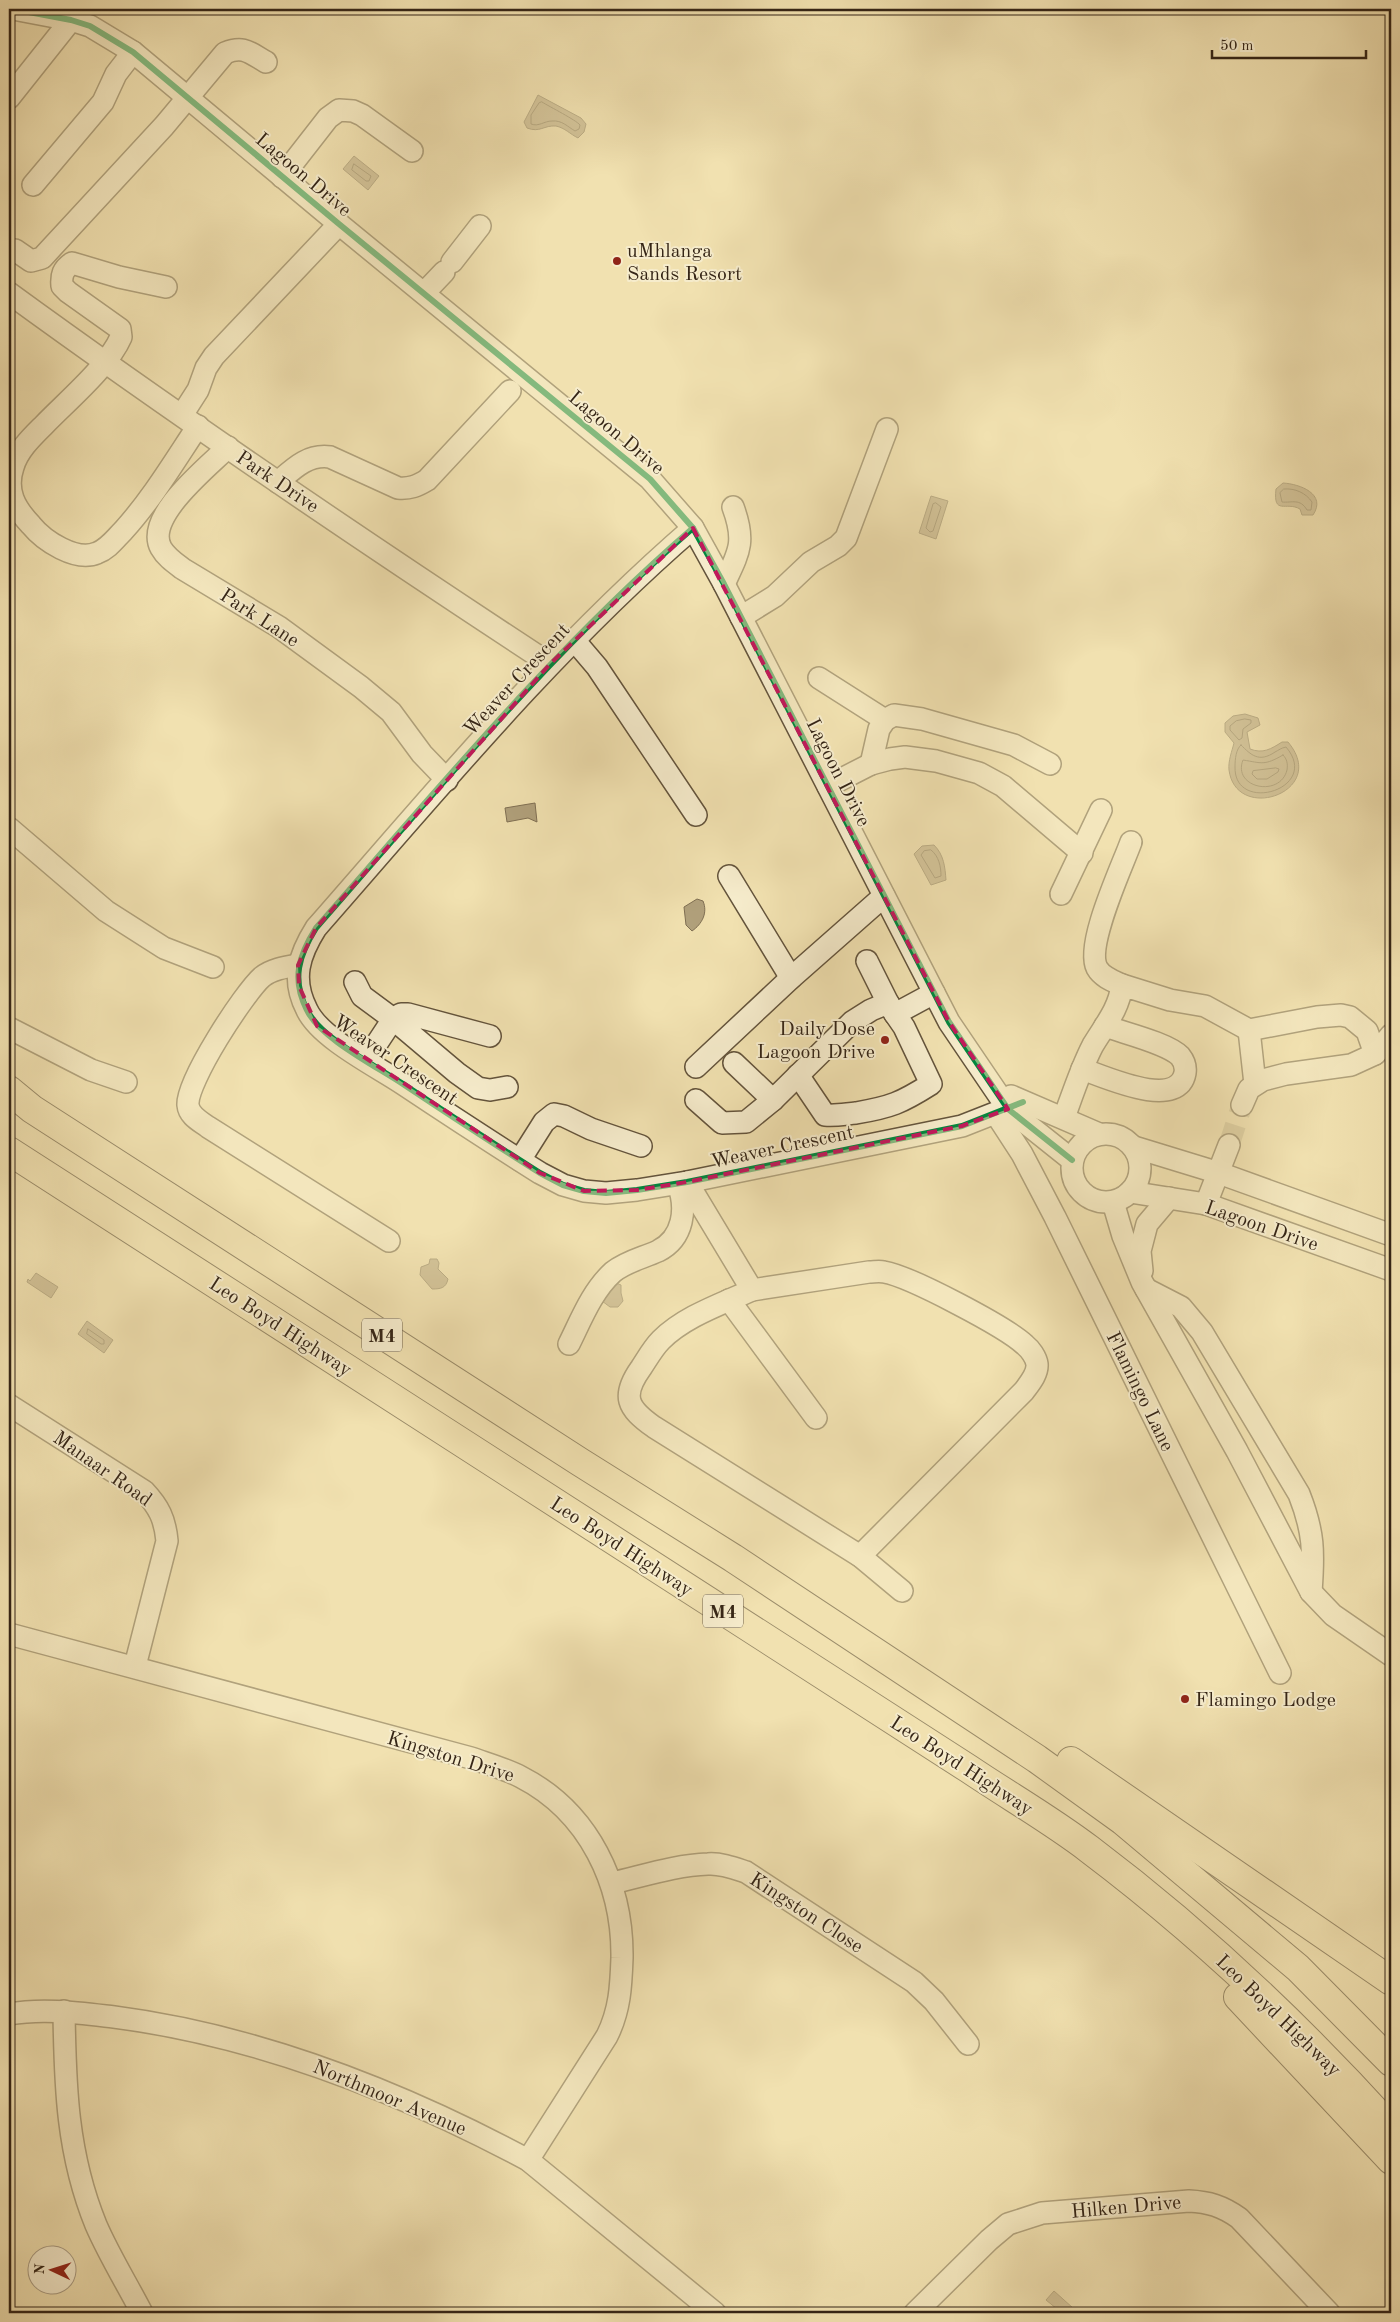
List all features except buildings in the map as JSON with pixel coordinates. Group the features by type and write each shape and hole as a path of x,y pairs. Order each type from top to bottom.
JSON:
{"highway":[{"name":"M4","path":"9,1090 32,1109 580,1462 733,1558 1037,1759 1123,1821 1298,1968 1391,2062"},
{"name":"Leo Boyd Highway","path":"9,1151 969,1769 1088,1848 1186,1926 1279,2011 1391,2128"},
{"path":"733,1558 904,1651 1030,1733 1391,1981"},
{"path":"969,1769 1121,1892 1250,2008 1391,2160"}],"street":[{"name":"Lagoon Drive","path":"13,9 71,20 90,26 133,52 655,484 693,528 724,584 934,994 968,1054 1009,1108 1072,1160"},
{"path":"9,98 71,20"},
{"path":"15,250 31,261 42,258 164,126 225,53 236,49 243,49 266,62"},
{"path":"33,185 103,102 116,74 133,52"},
{"path":"282,177 328,118 339,110 353,111 362,115 412,151"},
{"path":"166,287 119,277 79,263 72,263 63,272 62,286 120,329 122,333 118,344 105,362 26,443 13,466 10,482 11,497 18,511 36,531 63,549 78,554 98,553 110,544 146,505 190,421 206,368 214,356 339,224"},
{"path":"424,294 480,226"},
{"name":"Park Drive","path":"9,293 278,482 550,664"},
{"path":"278,482 301,463 322,456 330,457 398,488 407,489 418,485 427,480 510,391"},
{"path":"741,617 775,596 811,562 838,546 846,538 887,429"},
{"name":"Park Lane","path":"228,447 162,516 157,534 160,547 176,564 279,627 361,686 391,712 406,729 422,754 447,780"},
{"path":"724,584 738,554 740,541 740,527 733,507"},
{"name":"Weaver Crescent","path":"693,528 647,568 550,664 316,928 307,942 298,964 299,986 306,1010 317,1026 366,1060 520,1160 563,1185 584,1191 606,1193 682,1183 962,1126 1009,1108"},
{"path":"574,640 597,667 696,815"},
{"path":"819,678 885,720"},
{"path":"871,764 879,729 885,720 894,715 922,720 1014,745 1050,764"},
{"path":"828,786 871,764 890,759 920,758 979,773 1003,786 1082,853"},
{"path":"1061,894 1101,810"},
{"path":"9,828 106,911 164,948 213,967"},
{"path":"1131,842 1098,929 1094,950 1097,968 1103,975 1122,986 1170,1000 1205,1006 1249,1030 1318,1017 1341,1015 1350,1017 1367,1031 1375,1054"},
{"path":"730,876 791,978"},
{"path":"696,1067 791,978 884,896"},
{"path":"798,1075 818,1108 825,1114 835,1116 889,1108 931,1084 904,1027 891,1009 867,961"},
{"path":"298,964 275,970 263,976 245,996 208,1054 189,1097 188,1106 197,1120 389,1241"},
{"path":"355,982 362,996 478,1088 485,1090 507,1087"},
{"path":"1064,1118 1082,1069 1119,1001 1122,986"},
{"path":"696,1100 722,1124 746,1122 773,1100 852,1022 871,1010 891,1009 934,994"},
{"path":"366,1060 393,1019 401,1014 408,1014 490,1036"},
{"path":"1082,1069 1137,1088 1158,1091 1177,1087 1183,1080 1185,1063 1180,1056 1162,1046 1106,1026"},
{"path":"9,1028 91,1070 126,1082"},
{"path":"1249,1030 1255,1084"},
{"path":"1242,1105 1249,1089 1255,1084 1286,1074 1351,1065 1375,1054 1391,1035"},
{"path":"734,1063 773,1100"},
{"path":"1009,1108 1064,1118 1099,1134 1118,1136 1134,1148 1138,1156 1140,1175 1122,1197 1122,1236 1144,1286 1237,1451 1311,1592 1333,1615 1391,1655"},
{"name":"Flamingo Lane","path":"1009,1108 1022,1154 1055,1217 1280,1673"},
{"path":"520,1160 544,1122 554,1114 564,1116 591,1129 641,1146"},
{"path":"1099,1134 1082,1143 1072,1160 1072,1170 1078,1188 1094,1200 1122,1197"},
{"path":"1206,1204 1229,1145"},
{"name":"Lagoon Drive","path":"1134,1148 1219,1173 1391,1235"},
{"path":"682,1183 752,1290"},
{"path":"569,1344 591,1301 614,1272 630,1261 657,1251 672,1238 678,1229 684,1212 682,1183"},
{"name":"Lagoon Drive","path":"1122,1197 1169,1198 1206,1204 1391,1270"},
{"path":"1274,1227 1284,1197"},
{"path":"1144,1286 1140,1251 1147,1224 1169,1198"},
{"path":"860,1556 1024,1392 1034,1377 1037,1364 1033,1354 1024,1344 1006,1332 947,1299 884,1272 869,1272 752,1290 669,1332 659,1342 630,1387 628,1398 630,1406 638,1416 860,1556 902,1591"},
{"path":"1144,1286 1181,1307 1202,1332 1300,1494 1310,1521 1314,1551 1311,1592"},
{"path":"730,1300 816,1418"},
{"name":"Manaar Road","path":"9,1405 144,1492 158,1507 166,1524 168,1541 135,1666"},
{"name":"Kingston Drive","path":"9,1634 135,1666 471,1758 521,1777 544,1792 573,1818 591,1840 612,1883 620,1921 622,1947 621,1991 616,2018 591,2062 528,2160"},
{"name":"Kingston Close","path":"612,1883 689,1866 709,1864 726,1865 746,1872 914,1982 934,2001 968,2044"},
{"path":"64,2011 68,2124 76,2161 97,2226 142,2313"},
{"name":"Northmoor Avenue","path":"9,2014 64,2011 196,2030 256,2046 318,2066 466,2129 528,2160 715,2313"},
{"name":"Hilken Drive","path":"915,2313 989,2240 1008,2224 1024,2217 1189,2201 1209,2202 1224,2207 1239,2218 1329,2313"}],"highlighted area":[{"path":"693,528 949,1022 1008,1109 962,1126 687,1182 637,1190 584,1191 540,1173 317,1026 299,986 298,965 316,928 550,664"}],"water":[{"path":"538,95 581,118 586,124 584,132 578,138 556,126 535,130 527,128 524,122"},
{"path":"354,156 379,176 368,190 343,169"},
{"path":"1283,483 1297,485 1314,496 1317,501 1313,515 1302,515 1300,509 1279,505 1276,489"},
{"path":"931,496 948,501 936,539 919,533"},
{"path":"1245,714 1258,718 1260,725 1247,732 1250,749 1263,751 1282,742 1288,742 1298,760 1297,775 1290,787 1277,795 1262,798 1247,795 1235,786 1229,770 1230,756 1234,743 1225,732 1225,723 1233,716"},
{"path":"535,803 537,822 528,818 507,822 505,808"},
{"path":"934,845 942,857 946,880 931,885 914,854 922,846"},
{"path":"697,899 703,901 705,910 701,922 692,931 686,925 684,907"},
{"path":"430,1259 437,1259 439,1263 438,1269 448,1279 443,1287 438,1289 432,1289 420,1275 421,1267 429,1264"},
{"path":"36,1273 58,1287 51,1298 27,1282"},
{"path":"616,1283 621,1285 623,1301 618,1307 610,1307 602,1301"},
{"path":"87,1321 113,1340 104,1353 78,1334"},
{"path":"1054,2291 1073,2308 1068,2313 1062,2313 1046,2300"}],"tunnel":[{"path":"1229,1145 1242,1105"}],"cycle path":[{"path":"13,9 71,20 90,26 133,52 650,479 693,528 724,584 949,1022 1008,1109 1072,1160"},
{"path":"693,528 592,622 545,671 452,772 316,928 305,948 299,968 299,988 307,1010 324,1031 350,1051 540,1173 563,1185 584,1191 606,1193 687,1182 962,1126 1023,1102"}],"place":[{"name":"uMhlanga Sands Resort","path":"617,261"},
{"name":"Daily Dose Lagoon Drive","path":"885,1040"},
{"name":"Flamingo Lodge","path":"1185,1699"}]}
